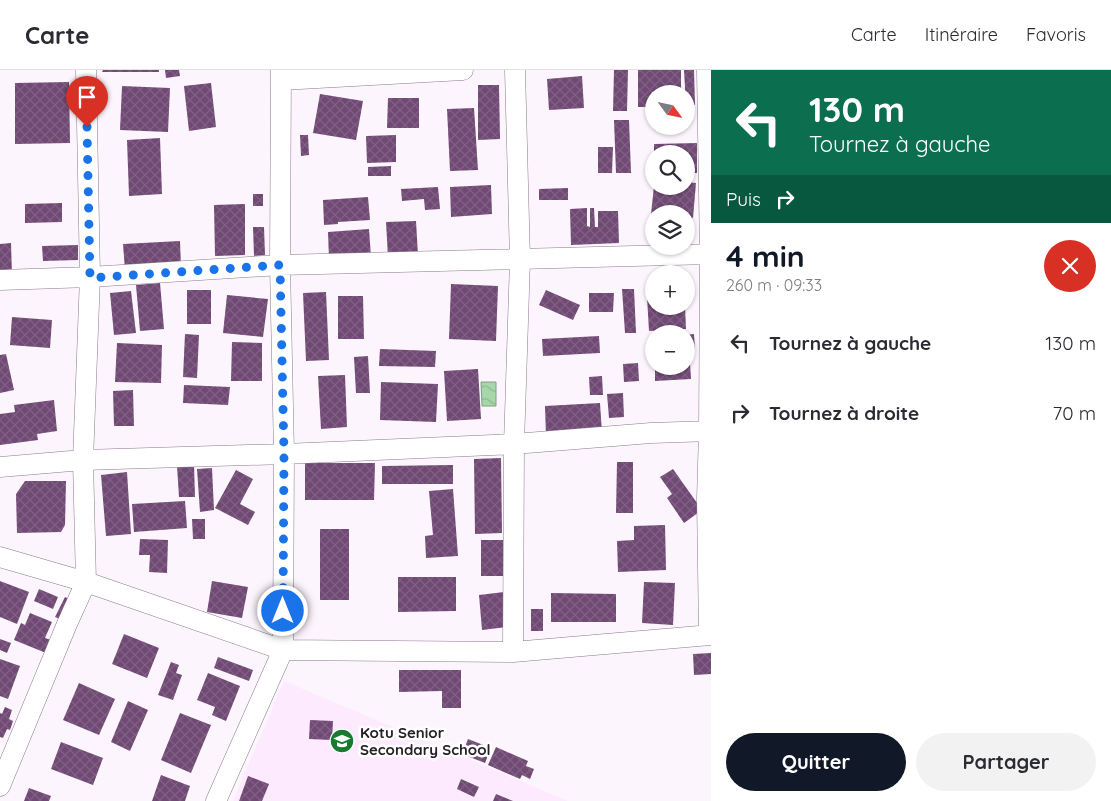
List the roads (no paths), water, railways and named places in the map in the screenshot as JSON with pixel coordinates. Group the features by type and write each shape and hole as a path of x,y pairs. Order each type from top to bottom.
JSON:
{"street":[{"path":"0,786 86,582 84,460 90,278 86,70"},
{"path":"216,801 283,650 284,454 280,265 281,75 463,70"},
{"path":"513,652 514,444 520,260 515,70"},
{"path":"0,557 86,582 283,650 513,652 710,635 707,499 710,432 710,254 707,70"},
{"path":"0,280 90,278 280,265 710,254"},
{"path":"0,467 84,460 514,444 651,433 710,432"}],"water":[{"path":"481,382 496,382 496,406 482,406"}],"place":[{"name":"Kotu Senior Secondary School","path":"342,741"}]}
